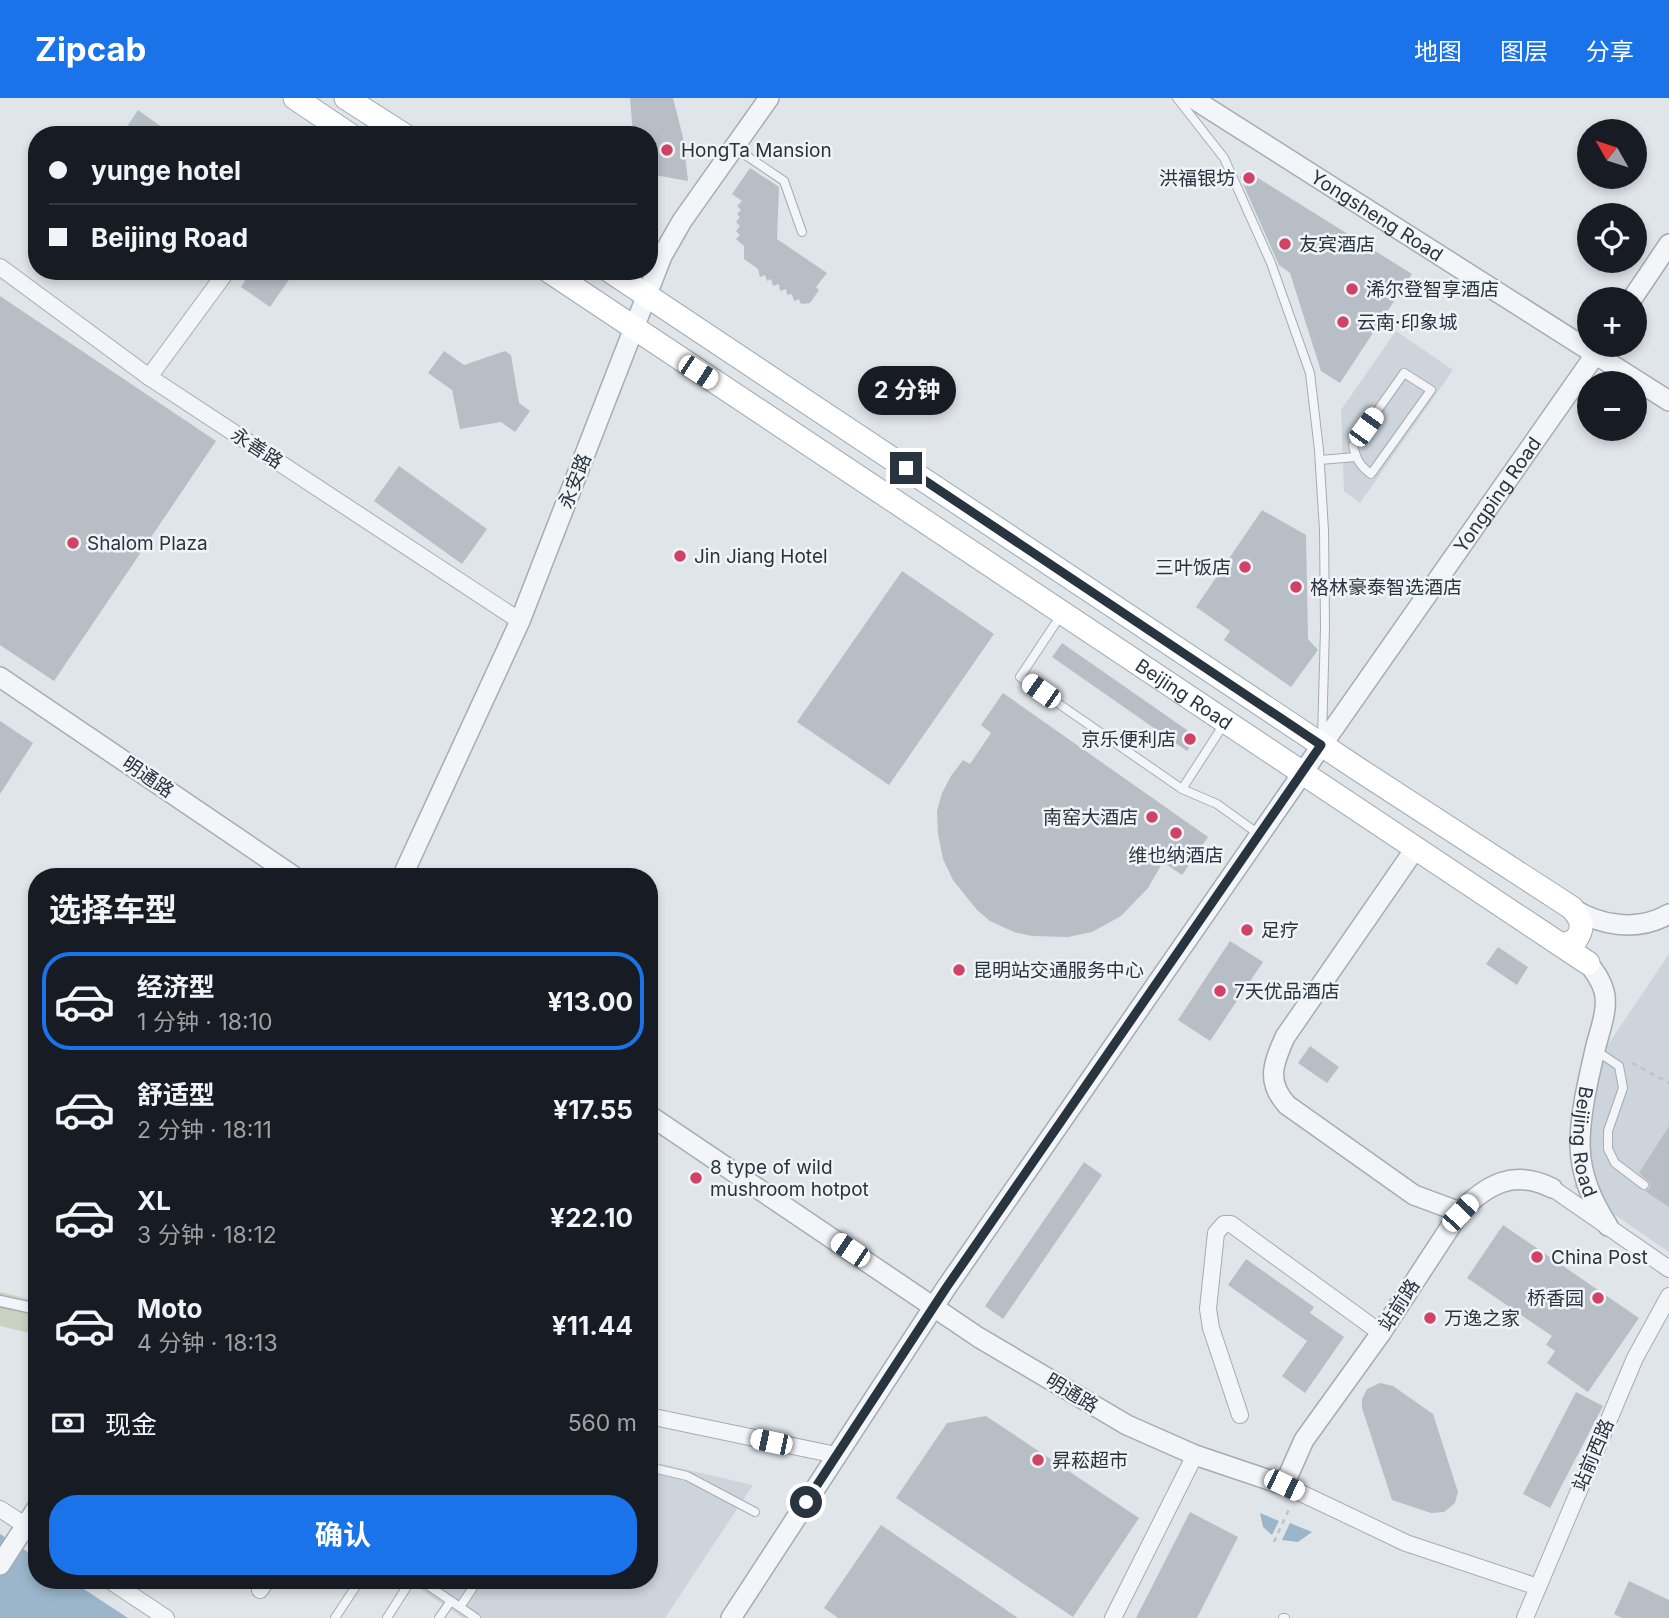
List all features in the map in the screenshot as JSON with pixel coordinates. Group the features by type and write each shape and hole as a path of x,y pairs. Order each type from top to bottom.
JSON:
{"main road":[{"path":"295,98 331,126"},
{"path":"350,99 390,126"},
{"name":"Beijing Road","path":"562,280 1588,963"},
{"name":"Beijing Road","path":"623,280 1321,745 1572,908"},
{"path":"1562,945 1575,941 1582,928 1581,919 1572,908"}],"street":[{"name":"Yongsheng Road","path":"1192,98 1577,336"},
{"name":"永安路","path":"658,266 682,221 735,148 765,99"},
{"path":"1640,287 1669,244"},
{"name":"永善路","path":"0,267 149,377 520,621"},
{"path":"149,377 220,280"},
{"name":"永安路","path":"406,868 520,621 652,280"},
{"name":"Yongping Road","path":"731,1618 934,1307 1321,745 1594,357"},
{"name":"Yongsheng Road","path":"1609,357 1669,401"},
{"name":"明通路","path":"0,677 282,868"},
{"path":"1415,849 1285,1037 1275,1060 1273,1078 1277,1094 1287,1105 1414,1195 1460,1213"},
{"path":"1572,908 1595,920 1621,925 1651,922 1669,914"},
{"name":"Beijing Road","path":"1588,963 1598,976 1605,994 1602,1021 1581,1116 1580,1148 1584,1177 1592,1201 1608,1226"},
{"name":"明通路","path":"658,1121 978,1337 1127,1425 1195,1455 1291,1488 1406,1543 1538,1587"},
{"name":"站前路","path":"1291,1488 1304,1440 1381,1333 1460,1213 1473,1199 1496,1184 1520,1178 1540,1182 1552,1188"},
{"path":"1552,1188 1669,1269"},
{"path":"1240,1415 1208,1309 1216,1233 1224,1224 1231,1224 1381,1333"},
{"name":"站前西路","path":"1525,1618 1635,1359 1669,1296"},
{"path":"0,1301 28,1307"},
{"path":"658,1418 836,1455"},
{"path":"1113,1618 1195,1455"},
{"path":"0,1509 28,1528"},
{"path":"0,1565 15,1543 28,1532"},
{"path":"122,1589 166,1618"}],"lane":[{"path":"1177,98 1224,158 1271,263 1310,373 1320,460 1324,530 1325,628 1321,745"},
{"path":"735,148 784,181 802,233"},
{"path":"1404,373 1431,390 1371,474 1362,468 1356,457 1353,445 1404,373"},
{"path":"1320,460 1356,457"},
{"path":"1063,613 1020,677 1182,789 1217,804 1261,835"},
{"path":"1182,789 1226,721"},
{"path":"1595,1050 1619,1066 1623,1088 1608,1131 1608,1149 1615,1163 1644,1185"},
{"path":"658,1469 687,1476 755,1512"},
{"path":"335,1618 353,1589"},
{"path":"387,1618 405,1589"},
{"path":"433,1589 476,1618"},
{"path":"460,1607 472,1589"},
{"path":"439,1618 451,1601"}],"path":[{"path":"1274,1542 1291,1488"}],"shaded area":[{"path":"1396,331 1453,370 1360,503 1344,491 1341,410"},
{"path":"1669,954 1669,1252 1574,1187 1607,1046"},
{"path":"658,1463 753,1485 665,1618 463,1618 420,1589 658,1589"}],"green space":[{"path":"0,1292 28,1299 28,1333 0,1326"}],"water":[{"path":"1260,1513 1279,1521 1272,1535 1263,1527"},
{"path":"1290,1523 1312,1532 1298,1542 1282,1540"},
{"path":"0,1534 28,1552 28,1589 84,1589 128,1618 0,1618"}],"building":[{"name":"HongTa Mansion","path":"630,98 673,98 683,137 688,181 658,176 658,126 632,126"},
{"path":"138,110 160,126 127,126"},
{"path":"750,168 779,187 777,239 827,273 816,287 819,290 810,303 801,304 799,299 794,301 792,294 787,295 786,289 780,291 779,284 773,286 771,279 767,281 765,275 760,277 758,269 744,259 744,246 736,239 740,235 736,231 740,226 736,222 740,217 737,214 741,210 737,206 742,201 732,194"},
{"name":"云南·印象城","path":"1245,170 1412,274 1340,383 1321,371 1290,273 1279,265 1240,177"},
{"path":"245,280 289,280 270,307 241,287"},
{"name":"Shalom Plaza","path":"0,296 216,441 54,681 0,645"},
{"path":"444,351 464,365 505,351 511,355 519,403 530,411 515,432 501,422 460,429 452,390 428,373"},
{"path":"399,466 487,529 462,564 374,501"},
{"path":"1262,510 1306,535 1308,639 1318,650 1291,687 1224,640 1230,631 1196,607"},
{"path":"902,571 994,634 889,785 797,722"},
{"path":"1062,643 1197,737 1187,751 1052,657"},
{"path":"1003,693 1208,837 1182,875 1163,862 1148,888 1121,916 1092,932 1068,937 1032,936 1014,932 990,921 977,910 953,880 943,859 937,811 951,776 963,760 970,764 991,733 981,725"},
{"path":"0,721 33,743 0,794"},
{"name":"7天优品酒店","path":"1230,941 1263,962 1210,1041 1178,1020"},
{"path":"1498,947 1528,967 1517,985 1486,964"},
{"path":"1310,1046 1339,1067 1327,1083 1298,1063"},
{"path":"1669,1126 1669,1207 1645,1191 1650,1188 1650,1183 1639,1173"},
{"path":"1084,1162 1102,1175 1003,1319 985,1306"},
{"path":"1503,1225 1639,1318 1588,1392 1547,1363 1555,1351 1546,1345 1552,1336 1467,1278"},
{"path":"1246,1259 1314,1307 1310,1313 1344,1337 1305,1393 1282,1376 1307,1341 1228,1285"},
{"path":"1380,1383 1393,1386 1433,1414 1458,1492 1455,1503 1444,1512 1431,1513 1392,1500 1362,1408 1362,1399 1367,1389"},
{"path":"1576,1392 1603,1406 1550,1508 1523,1494"},
{"path":"986,1416 1139,1518 1073,1617 896,1498 947,1423"},
{"path":"1190,1512 1238,1537 1197,1618 1136,1618"},
{"path":"881,1525 1018,1618 838,1618 824,1608"},
{"path":"1629,1581 1669,1600 1669,1618 1622,1618 1614,1614"}],"place":[{"name":"HongTa Mansion","path":"667,150"},
{"name":"洪福银坊","path":"1249,178"},
{"name":"友宾酒店","path":"1285,244"},
{"name":"浠尔登智享酒店","path":"1352,289"},
{"name":"云南·印象城","path":"1343,322"},
{"name":"Shalom Plaza","path":"73,543"},
{"name":"Jin Jiang Hotel","path":"680,556"},
{"name":"三叶饭店","path":"1245,567"},
{"name":"格林豪泰智选酒店","path":"1296,587"},
{"name":"京乐便利店","path":"1190,739"},
{"name":"南窑大酒店","path":"1152,817"},
{"name":"维也纳酒店","path":"1176,833"},
{"name":"足疗","path":"1247,930"},
{"name":"昆明站交通服务中心","path":"959,970"},
{"name":"7天优品酒店","path":"1220,991"},
{"name":"8 type of wild mushroom hotpot","path":"696,1178"},
{"name":"China Post","path":"1537,1257"},
{"name":"桥香园","path":"1598,1298"},
{"name":"万逸之家","path":"1430,1318"},
{"name":"昇菘超市","path":"1038,1460"}],"route":[{"path":"806,1502 946,1288 1321,745 906,468"}]}
